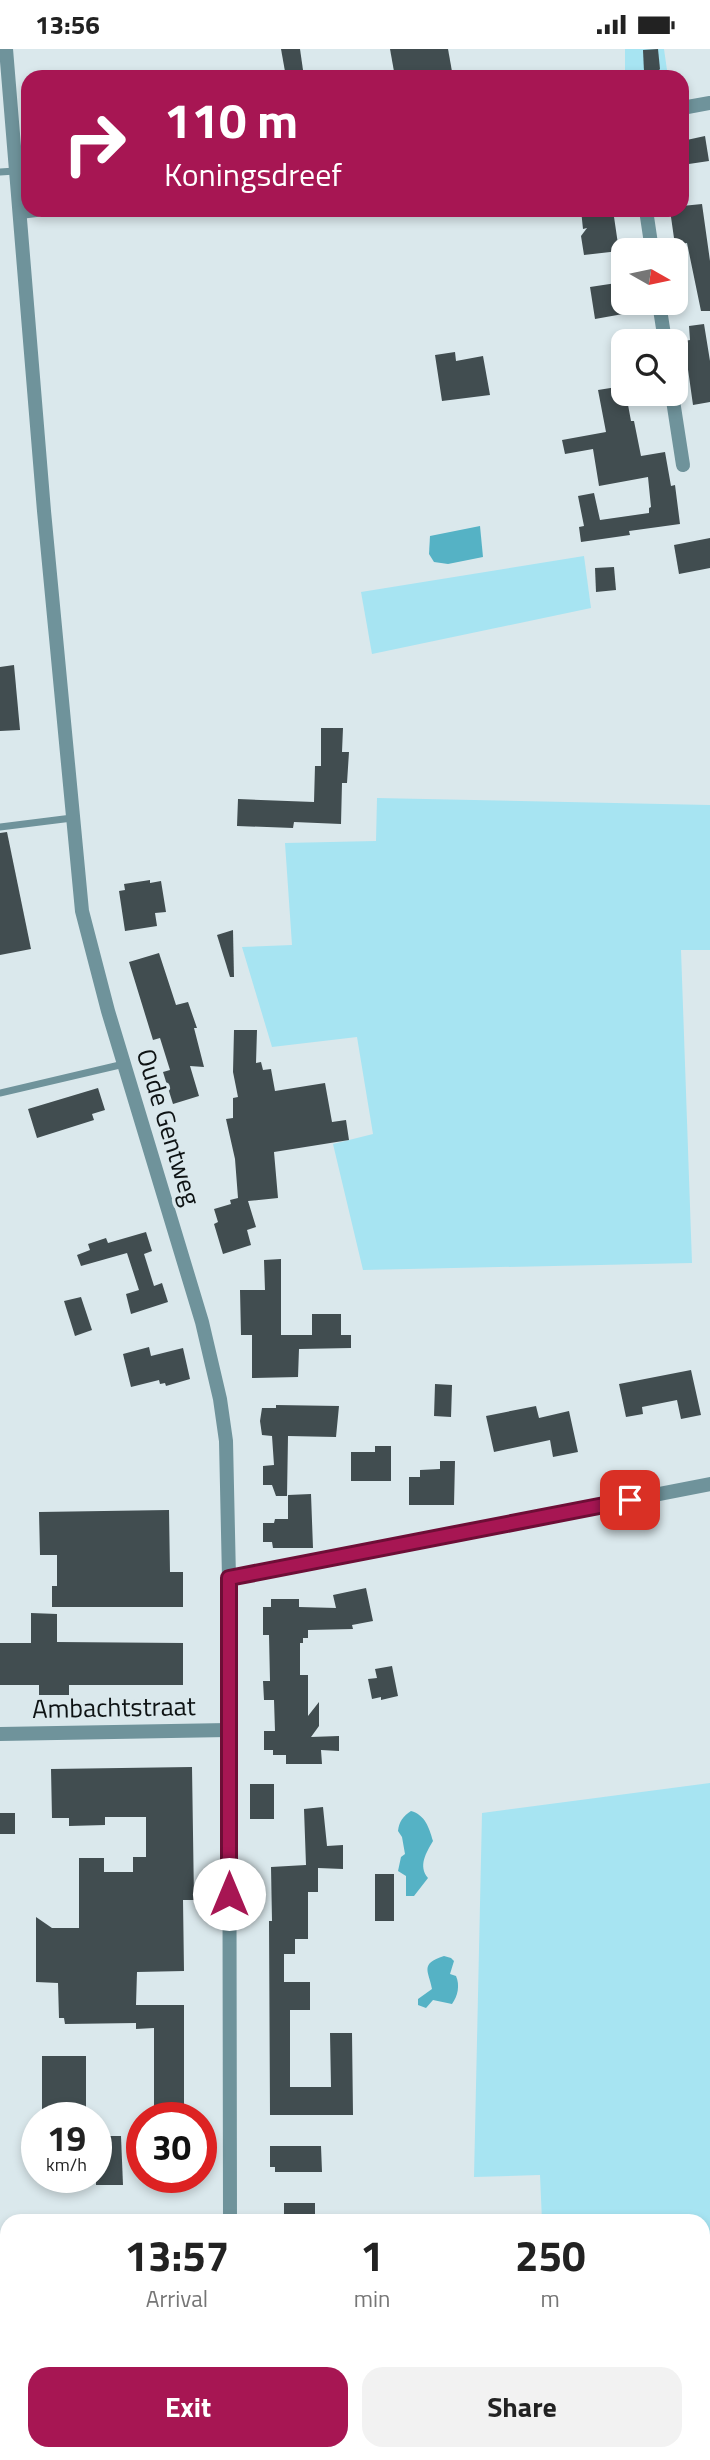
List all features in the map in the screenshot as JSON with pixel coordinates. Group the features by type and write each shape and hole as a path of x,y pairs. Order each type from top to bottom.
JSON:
{"street":[{"name":"Oude Gentweg","path":"6,49 7,172 20,212 44,511 82,911 95,968 202,1322 220,1399 226,1441 229,1578 230,2214"},
{"path":"689,107 710,103"},
{"path":"647,217 650,238"},
{"path":"674,406 682,465"},
{"path":"229,1578 710,1484"},
{"name":"Ambachtstraat","path":"0,1734 228,1730"}],"lane":[{"path":"0,827 72,818"},
{"path":"0,1093 124,1064"}],"shaded area":[{"path":"625,49 664,49 667,70 625,70"},
{"path":"480,526 483,557 448,564 434,562 429,554 430,536"},
{"path":"584,556 591,608 372,654 361,592"},
{"path":"377,798 710,805 710,950 681,950 692,1263 363,1270 333,1144 373,1134 357,1037 272,1047 242,947 292,945 285,843 376,841"},
{"path":"710,1783 710,2214 542,2214 540,2175 474,2177 482,1813"},
{"path":"411,1811 423,1819 433,1841 423,1864 428,1878 414,1896 406,1896 406,1876 398,1871 401,1857 405,1854 398,1831 402,1819"},
{"path":"444,1956 454,1961 450,1974 456,1976 458,1987 454,2001 452,2004 433,2000 426,2008 418,2005 418,1999 432,1989 428,1965"}],"building":[{"path":"281,49 300,49 303,70 285,70"},
{"path":"390,49 448,49 452,70 394,70"},
{"path":"658,49 659,70 644,70 643,50"},
{"path":"705,136 709,161 689,164 689,139"},
{"path":"702,204 710,261 710,311 701,311 688,238 674,238 671,217 689,217 689,205"},
{"path":"582,217 614,217 617,238 611,238 611,252 584,255 581,236 587,228 583,229"},
{"path":"611,284 611,315 617,315 595,319 590,287"},
{"path":"704,324 710,361 710,402 693,405 688,369 689,326"},
{"path":"455,352 456,361 483,356 490,395 442,401 435,355"},
{"path":"611,388 611,406 628,406 641,456 665,452 671,486 675,485 680,524 629,531 630,535 581,542 579,527 584,526 578,496 594,493 600,520 649,513 651,507 648,477 599,486 593,449 565,454 562,440 606,432 598,390"},
{"path":"710,538 710,568 679,574 674,545"},
{"path":"614,567 616,590 596,592 595,568"},
{"path":"14,665 20,730 0,731 0,667"},
{"path":"321,728 343,728 342,752 349,752 347,783 342,783 341,824 294,822 293,828 237,826 238,799 314,802 315,766 321,766"},
{"path":"7,832 31,949 0,955 0,833"},
{"path":"150,880 150,883 161,881 166,912 155,913 157,926 125,931 119,891 125,890 124,884"},
{"path":"233,930 234,977 230,977 217,935"},
{"path":"159,953 176,1005 188,1002 197,1028 194,1028 204,1067 190,1066 199,1096 173,1104 163,1072 170,1070 160,1038 153,1040 129,962"},
{"path":"234,1030 257,1030 256,1063 261,1062 263,1070 271,1069 275,1091 325,1083 332,1122 346,1120 349,1140 274,1152 278,1198 248,1201 256,1227 247,1230 251,1245 223,1254 214,1224 218,1222 214,1209 231,1204 230,1200 238,1198 235,1159 226,1119 233,1118 233,1098 238,1097 233,1072"},
{"path":"98,1088 105,1110 92,1114 94,1120 37,1138 28,1109"},
{"path":"146,1232 152,1251 144,1254 154,1286 162,1283 168,1302 131,1314 126,1294 139,1290 127,1253 81,1266 77,1255 90,1250 88,1244 106,1238 108,1243"},
{"path":"281,1259 281,1335 312,1335 312,1314 341,1314 341,1335 351,1335 351,1348 299,1349 298,1377 252,1378 252,1335 241,1335 240,1290 265,1290 264,1260"},
{"path":"81,1297 92,1330 75,1336 64,1301"},
{"path":"149,1347 151,1356 183,1348 190,1379 166,1386 165,1383 160,1384 159,1380 131,1387 123,1354"},
{"path":"691,1370 701,1415 681,1419 677,1400 642,1407 643,1414 626,1417 619,1384"},
{"path":"435,1384 452,1385 451,1417 434,1416"},
{"path":"276,1405 339,1406 336,1437 288,1436 287,1496 276,1496 272,1485 263,1485 263,1466 274,1465 272,1436 262,1435 262,1408 276,1408"},
{"path":"536,1406 539,1418 569,1411 578,1452 553,1457 550,1440 494,1452 486,1416"},
{"path":"375,1446 391,1446 391,1481 351,1481 351,1452 375,1452"},
{"path":"440,1461 455,1461 454,1505 409,1505 409,1477 420,1477 420,1470 440,1469"},
{"path":"311,1494 313,1548 273,1548 272,1542 263,1542 263,1523 288,1519 288,1495"},
{"path":"169,1510 170,1572 183,1572 183,1607 52,1607 52,1586 57,1586 57,1555 40,1555 39,1512"},
{"path":"366,1588 373,1621 352,1625 353,1629 308,1630 308,1638 303,1638 303,1643 300,1643 300,1675 308,1675 308,1716 319,1702 319,1726 311,1737 339,1736 339,1751 321,1750 322,1764 286,1764 286,1755 273,1755 273,1750 264,1750 264,1731 275,1731 274,1700 264,1700 263,1681 270,1681 269,1635 263,1635 263,1607 271,1607 271,1599 299,1599 299,1607 336,1608 333,1595"},
{"path":"31,1613 57,1614 57,1642 183,1643 183,1685 69,1685 69,1695 39,1695 39,1685 0,1685 0,1643 31,1643"},
{"path":"392,1666 398,1696 372,1699 368,1679 377,1678 375,1669"},
{"path":"192,1767 194,1900 183,1900 184,1971 137,1972 136,2005 184,2005 184,2102 154,2102 154,2028 136,2029 136,2023 65,2024 64,2018 59,2018 58,1983 36,1982 36,1917 52,1928 79,1928 79,1858 104,1858 104,1872 133,1872 133,1857 146,1857 146,1817 105,1817 105,1825 69,1826 69,1818 52,1818 51,1769"},
{"path":"250,1784 274,1784 274,1819 250,1819"},
{"path":"323,1807 327,1846 343,1845 343,1869 318,1868 318,1892 308,1892 308,1939 295,1939 295,1954 284,1954 284,1982 310,1982 310,2010 290,2010 290,2087 331,2087 330,2033 352,2033 353,2115 270,2115 271,1867 306,1865 304,1809"},
{"path":"0,1813 15,1813 15,1834 0,1834"},
{"path":"375,1874 394,1874 394,1921 375,1921"},
{"path":"42,2056 86,2056 86,2102 42,2102"},
{"path":"112,2136 121,2136 123,2185 112,2185"},
{"path":"270,2146 321,2146 322,2172 275,2172 275,2167 270,2167"},
{"path":"284,2203 315,2203 315,2214 284,2214"}],"route":[{"path":"229,1894 229,1578 630,1500"}]}
